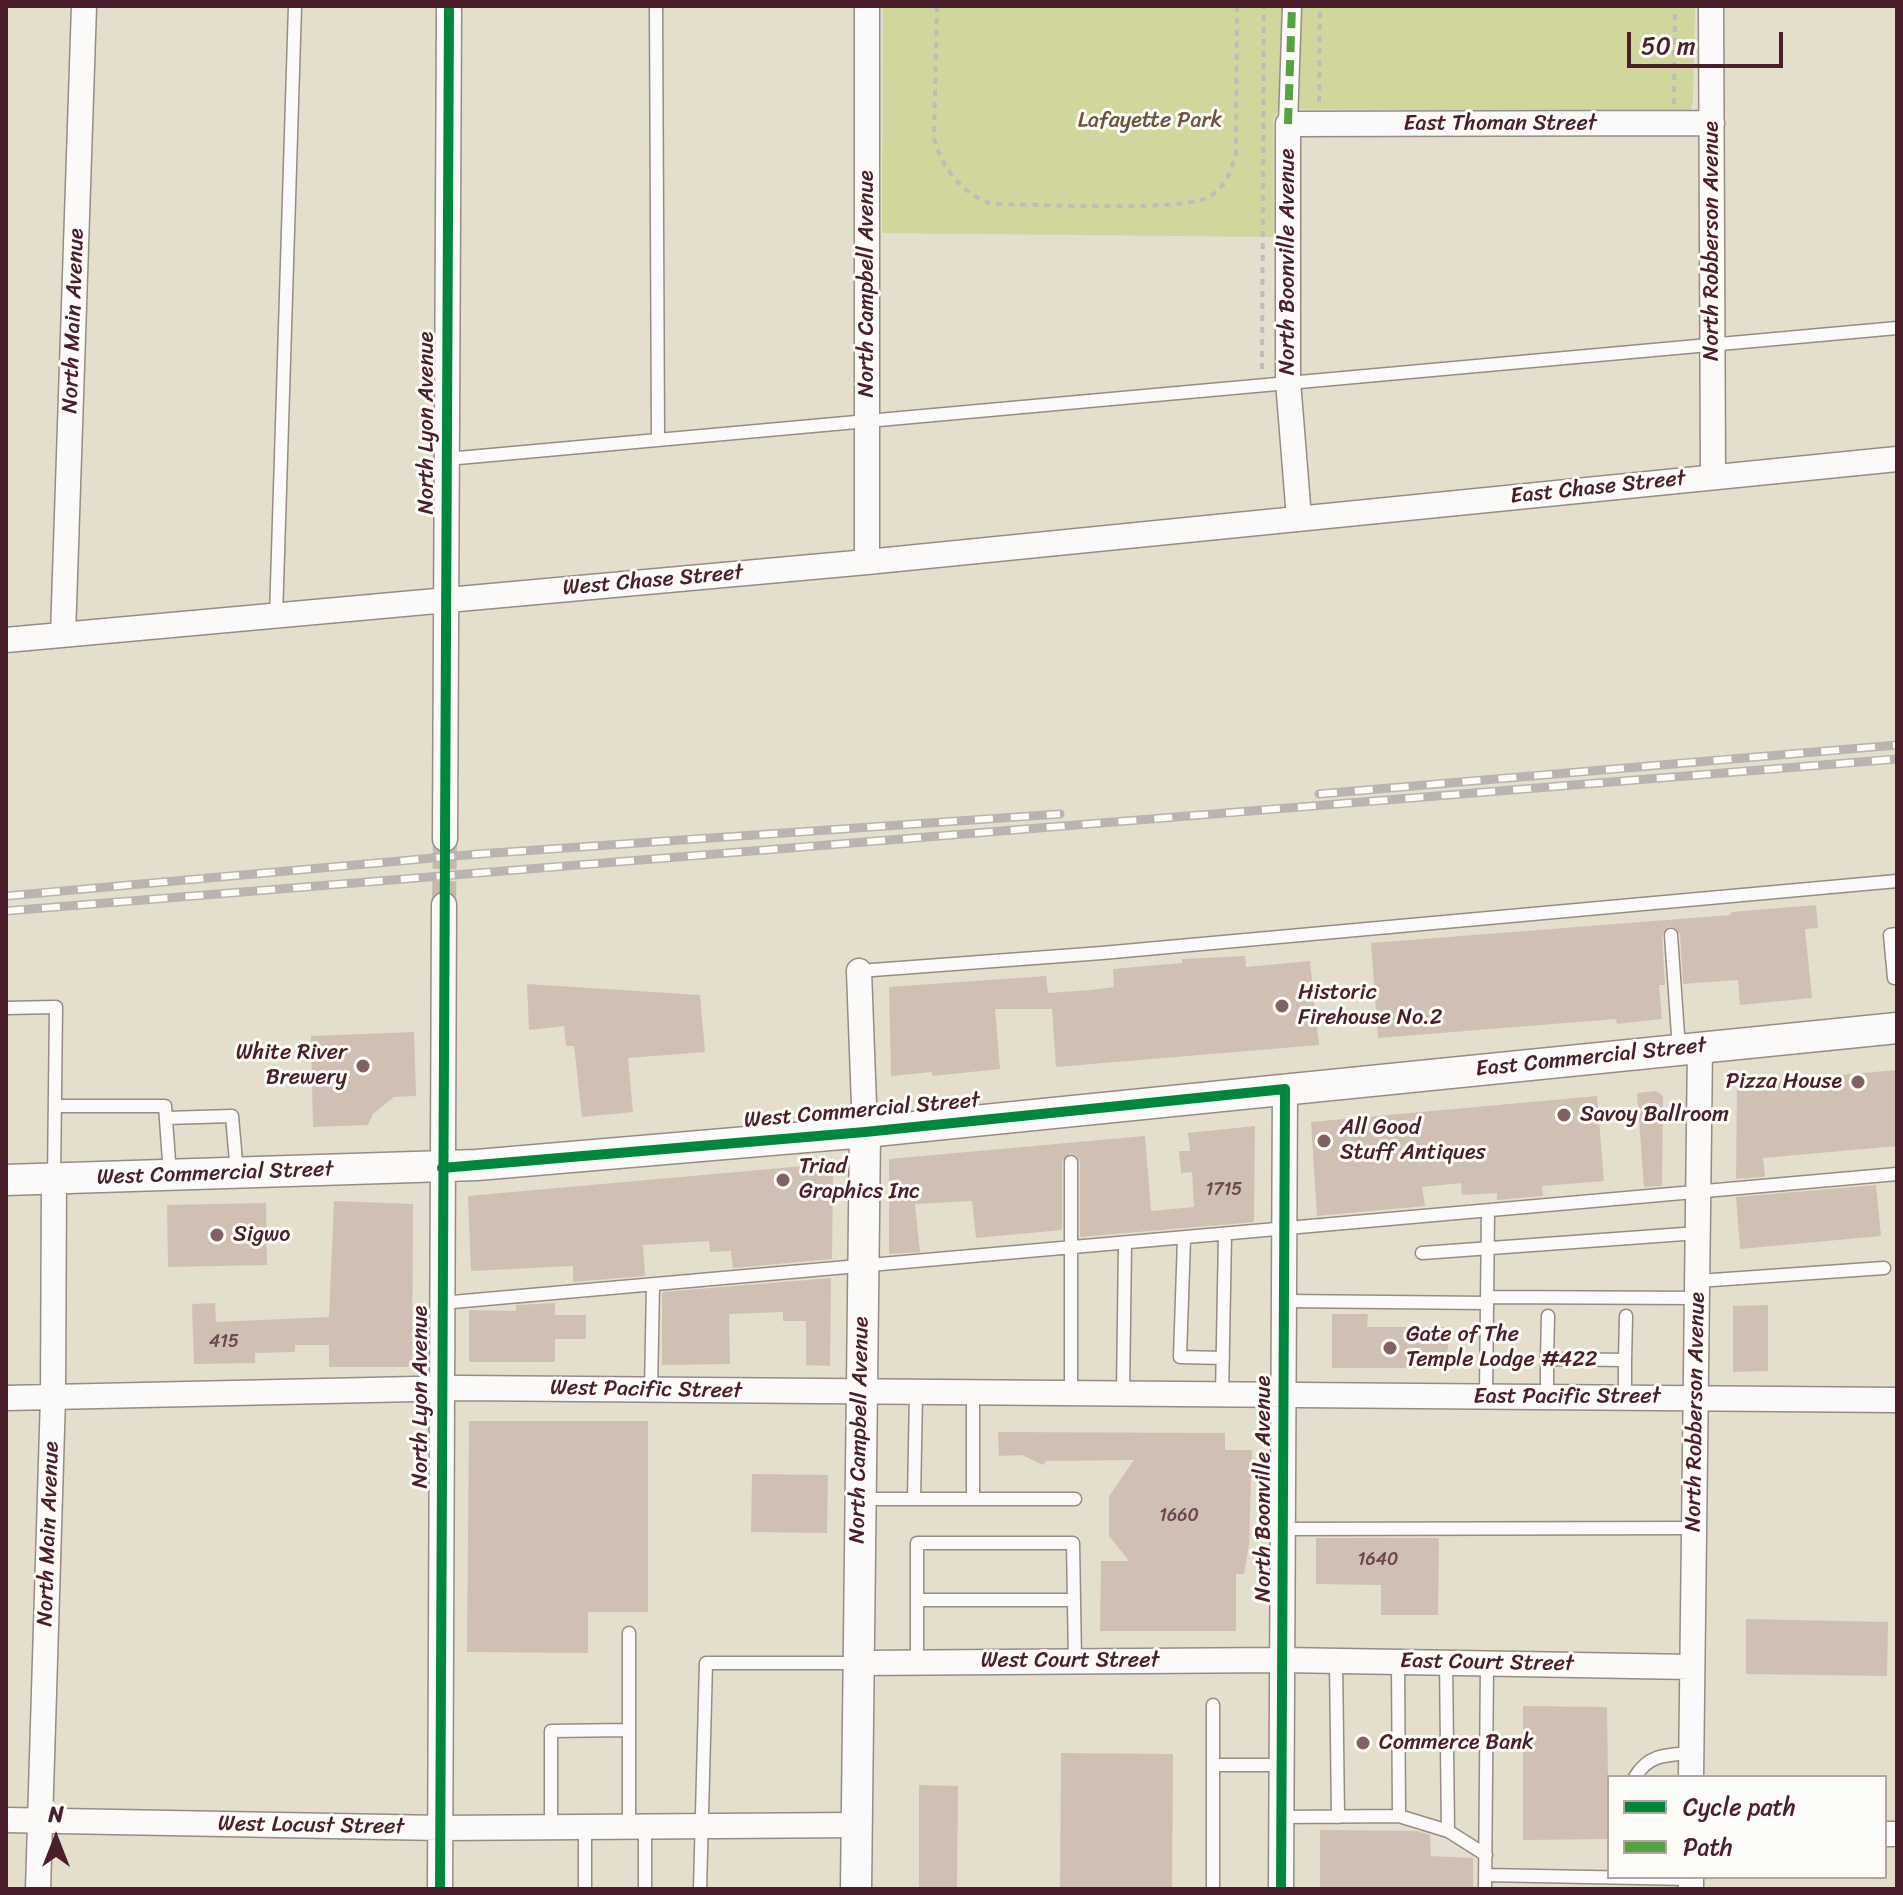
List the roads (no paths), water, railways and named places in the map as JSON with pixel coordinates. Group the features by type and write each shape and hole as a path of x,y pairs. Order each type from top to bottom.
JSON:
{"street":[{"name":"North Main Avenue","path":"63,635 84,6"},
{"name":"North Lyon Avenue","path":"445,839 449,6"},
{"name":"North Campbell Avenue","path":"867,6 867,562"},
{"name":"North Boonville Avenue","path":"1292,6 1288,124 1288,381 1299,518"},
{"name":"North Robberson Avenue","path":"1711,6 1713,476"},
{"name":"East Thoman Street","path":"1288,124 1712,123"},
{"name":"East Chase Street","path":"1299,518 1897,459"},
{"name":"West Chase Street","path":"6,640 867,562 1299,518"},
{"name":"North Lyon Avenue","path":"440,1889 444,905"},
{"name":"North Campbell Avenue","path":"856,1889 865,1132 859,971"},
{"name":"East Commercial Street","path":"1285,1089 1897,1028"},
{"name":"North Robberson Avenue","path":"1690,1048 1699,1191 1692,1765"},
{"name":"North Boonville Avenue","path":"1281,1889 1285,1089"},
{"name":"West Commercial Street","path":"6,1180 442,1168 865,1132 1285,1089"},
{"name":"North Main Avenue","path":"38,1889 53,1397 54,1179"},
{"name":"West Pacific Street","path":"6,1398 440,1388 1285,1395"},
{"name":"East Pacific Street","path":"1285,1395 1897,1400"},
{"name":"West Court Street","path":"858,1663 1283,1660"},
{"name":"East Court Street","path":"1283,1660 1692,1667"},
{"name":"West Locust Street","path":"6,1820 441,1828 856,1825"}],"lane":[{"path":"276,617 295,6"},
{"path":"656,6 658,439"},
{"path":"447,459 1897,328"},
{"path":"859,971 1102,953 1897,881"},
{"path":"1894,978 1890,935 1897,934"},
{"path":"1671,935 1690,1048"},
{"path":"6,1008 56,1007 54,1179"},
{"path":"55,1106 165,1106 170,1175"},
{"path":"166,1118 232,1116 237,1173"},
{"path":"1071,1162 1071,1394"},
{"path":"441,1303 1897,1174"},
{"path":"1486,1396 1488,1211"},
{"path":"1422,1253 1698,1233"},
{"path":"1222,1395 1225,1235"},
{"path":"1184,1239 1180,1357 1223,1358"},
{"path":"1123,1394 1125,1244"},
{"path":"1285,1301 1487,1300 1698,1289 1884,1268"},
{"path":"651,1390 653,1285"},
{"path":"1547,1397 1548,1316"},
{"path":"1625,1397 1626,1316"},
{"path":"1547,1359 1625,1360"},
{"path":"914,1499 916,1393"},
{"path":"973,1393 973,1499"},
{"path":"859,1499 1075,1499"},
{"path":"1284,1529 1695,1528"},
{"path":"917,1662 917,1543 1073,1543 1075,1661"},
{"path":"917,1600 1074,1600"},
{"path":"629,1633 628,1730 645,1889"},
{"path":"1336,1661 1338,1817"},
{"path":"1398,1662 1399,1816"},
{"path":"1446,1662 1448,1831"},
{"path":"700,1889 699,1826 703,1802 706,1663 858,1663"},
{"path":"1487,1663 1485,1882 1607,1878"},
{"path":"1213,1705 1213,1889"},
{"path":"551,1827 551,1731 628,1730"},
{"path":"1636,1775 1644,1763 1656,1755 1692,1765"},
{"path":"1213,1765 1282,1765"},
{"path":"1281,1817 1399,1816 1448,1831 1486,1855"},
{"path":"585,1827 585,1889"},
{"path":"1649,1879 1691,1882"}],"tunnel":[{"path":"444,905 445,839"}],"railway":[{"path":"1319,794 1897,745"},
{"path":"6,911 1897,759"},
{"path":"6,896 478,854 1060,814"}],"place":[{"name":"Historic Firehouse No.2","path":"1282,1006"},
{"name":"White River Brewery","path":"363,1066"},
{"name":"Pizza House","path":"1858,1082"},
{"name":"Savoy Ballroom","path":"1564,1115"},
{"name":"All Good Stuff Antiques","path":"1324,1141"},
{"name":"Triad Graphics Inc","path":"783,1180"},
{"name":"Sigwo","path":"217,1235"},
{"name":"Gate of The Temple Lodge #422","path":"1390,1348"},
{"name":"Commerce Bank","path":"1363,1743"}],"park label":[{"name":"Lafayette Park","path":"1150,121"}]}
